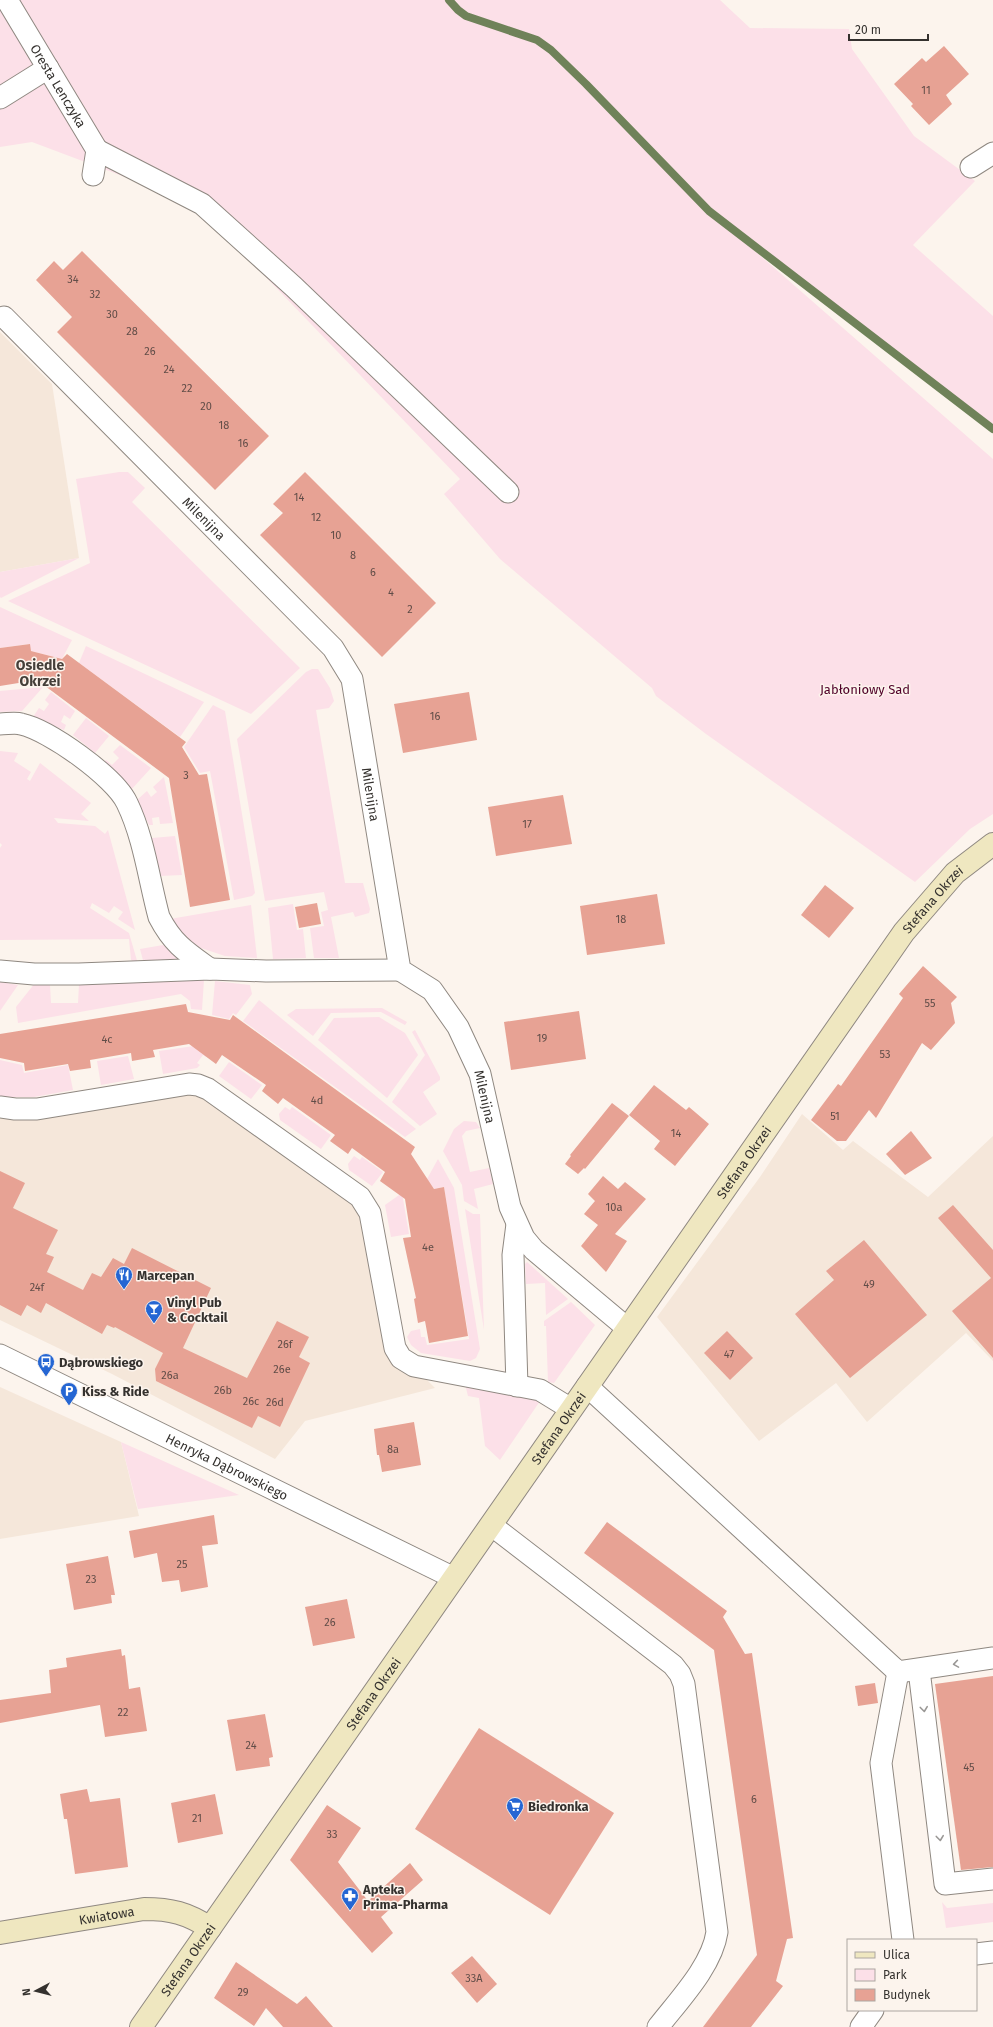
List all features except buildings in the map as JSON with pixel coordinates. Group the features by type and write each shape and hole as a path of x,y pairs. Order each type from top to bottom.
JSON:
{"street":[{"name":"Oresta Lenczyka","path":"7,0 98,150"},
{"path":"0,98 48,68"},
{"path":"93,175 98,150 202,204 294,287 508,492"},
{"path":"971,167 993,153"},
{"name":"Milenijna","path":"4,316 333,648 352,679 400,970 432,990 458,1027 480,1074 510,1207 517,1224 534,1250 627,1328"},
{"path":"0,724 21,724 55,738 93,766 123,796 135,819 158,917 166,932 179,947 210,969"},
{"name":"Stefana Okrzei","path":"141,2027 904,932 955,873 993,844"},
{"path":"0,971 34,974 79,974 210,969 266,971 400,970"},
{"path":"0,1106 15,1109 36,1109 189,1084 198,1085 208,1089 328,1173 360,1197 367,1205 370,1212 395,1348 401,1358 414,1366 540,1390 571,1409"},
{"path":"517,1224 514,1255 517,1386"},
{"name":"Henryka Dąbrowskiego","path":"0,1355 454,1578"},
{"path":"587,1386 898,1672 993,1658"},
{"path":"491,1525 673,1665 680,1674 684,1684 717,1932 716,1942 708,1960 658,2027"},
{"path":"919,1670 945,1884 993,1880"},
{"path":"898,1672 881,1763 903,1939"},
{"name":"Kwiatowa","path":"0,1933 144,1909 178,1911 210,1928"},
{"path":"977,1954 993,1952"},
{"path":"861,2027 872,2011"}],"shaded area":[{"path":"0,332 52,384 79,558 0,572"},
{"path":"189,1084 360,1197 395,1348 435,1388 305,1421 275,1459 112,1374 0,1320 0,1107"},
{"path":"802,1114 843,1150 853,1141 928,1197 993,1136 993,1361 966,1333 867,1422 836,1383 759,1441 657,1317 760,1177"},
{"path":"0,1387 121,1442 139,1516 0,1539"}],"green space":[{"name":"Jabłoniowy Sad","path":"0,0 720,0 750,28 849,29 852,49 914,136 975,181 913,245 993,316 993,429 716,217 993,459 993,814 970,829 915,882 706,734 656,696 652,688 500,559 444,494 460,479 213,222 141,183 32,142 0,147"},
{"path":"119,472 128,472 145,488 132,502 300,668 251,714 8,601 90,563 76,479"},
{"path":"79,558 1,598 0,597 0,572"},
{"path":"0,607 72,640 62,659 31,651 29,644 0,648"},
{"path":"86,646 204,702 180,737 79,663"},
{"path":"312,669 318,669 330,688 334,701 329,708 316,710 345,883 363,883 370,909 369,913 355,917 353,912 331,917 339,958 314,958 310,928 324,926 321,912 328,910 324,892 265,901 237,739 306,672"},
{"path":"43,687 22,711 0,712 0,691"},
{"path":"51,692 75,711 70,719 64,715 61,722 66,725 64,730 33,717 39,708 44,711 49,704 45,700"},
{"path":"213,705 225,711 255,893 252,896 234,900 210,771 200,773 184,747"},
{"path":"86,718 109,736 95,753 73,735"},
{"path":"120,745 151,768 130,791 104,762 106,760 112,765 119,758 113,752"},
{"path":"0,751 18,753 14,761 31,772 27,779 30,781 40,763 91,803 81,814 89,821 54,818 58,823 95,826 105,834 108,830 135,930 118,919 123,912 114,906 109,913 92,903 90,908 129,933 138,964 131,960 129,939 0,940 0,848 2,845 0,843"},
{"path":"164,777 173,823 160,824 159,817 152,818 153,825 149,825 137,800 147,791 151,797 157,792 153,787"},
{"path":"175,836 182,875 160,876 152,838"},
{"path":"293,904 297,930 303,929 306,958 273,959 268,908"},
{"path":"251,905 257,958 225,956 192,945 170,919"},
{"path":"163,945 184,960 144,964 140,949"},
{"path":"204,980 202,1010 191,1009 190,1001 181,994 18,1023 16,1007 35,983 50,985 51,1003 78,1003 79,984"},
{"path":"215,981 250,985 252,994 236,1015 233,1013 229,1019 212,1015"},
{"path":"0,982 18,985 0,1011"},
{"path":"259,1000 416,1129 405,1137 243,1021"},
{"path":"382,1008 407,1022 405,1025 381,1012 331,1013 313,1036 287,1015 296,1009"},
{"path":"379,1017 405,1033 418,1055 387,1098 318,1040 334,1018"},
{"path":"415,1030 440,1077 440,1080 423,1092 437,1114 420,1126 392,1102 425,1055 412,1032"},
{"path":"215,1043 206,1057 203,1055 197,1063 200,1065 197,1068 163,1074 159,1051"},
{"path":"128,1056 134,1079 101,1085 97,1061"},
{"path":"0,1060 22,1065 24,1073 68,1065 73,1090 34,1097 0,1097"},
{"path":"229,1062 262,1085 251,1099 219,1076"},
{"path":"285,1107 290,1110 292,1107 331,1135 321,1149 280,1120 279,1114"},
{"path":"464,1121 476,1122 480,1128 466,1131 462,1136 470,1172 489,1168 493,1184 474,1189 478,1209 464,1201 462,1185 443,1151 454,1129"},
{"path":"354,1156 360,1160 362,1157 383,1172 372,1186 349,1170 348,1164"},
{"path":"438,1159 454,1188 480,1349 476,1358 470,1361 421,1353 411,1345 407,1337 411,1331 420,1329 421,1337 425,1337 427,1345 469,1339 444,1187 434,1189 427,1179"},
{"path":"402,1193 409,1234 391,1237 385,1205"},
{"path":"465,1209 473,1214 480,1214 484,1330"},
{"path":"527,1262 568,1299 546,1315 545,1283 526,1284 525,1264"},
{"path":"571,1302 595,1325 554,1383 548,1382 546,1326 544,1326 544,1321"},
{"path":"465,1384 533,1396 540,1401 500,1460 485,1446 479,1398 468,1396"},
{"path":"121,1442 239,1495 138,1509"},
{"path":"942,1902 947,1908 993,1903 993,1922 946,1928"}],"waterway":[{"path":"449,0 466,16 537,40 551,50 709,211 993,429"}],"place":[{"name":"Marcepan","path":"124,1290"},
{"name":"Vinyl Pub & Cocktail","path":"154,1324"},
{"name":"Dąbrowskiego","path":"46,1377"},
{"name":"Kiss & Ride","path":"69,1406"},
{"name":"Biedronka","path":"515,1821"},
{"name":"Apteka Prima-Pharma","path":"350,1911"}],"district":[{"name":"Osiedle Okrzei","path":"40,674"}]}
